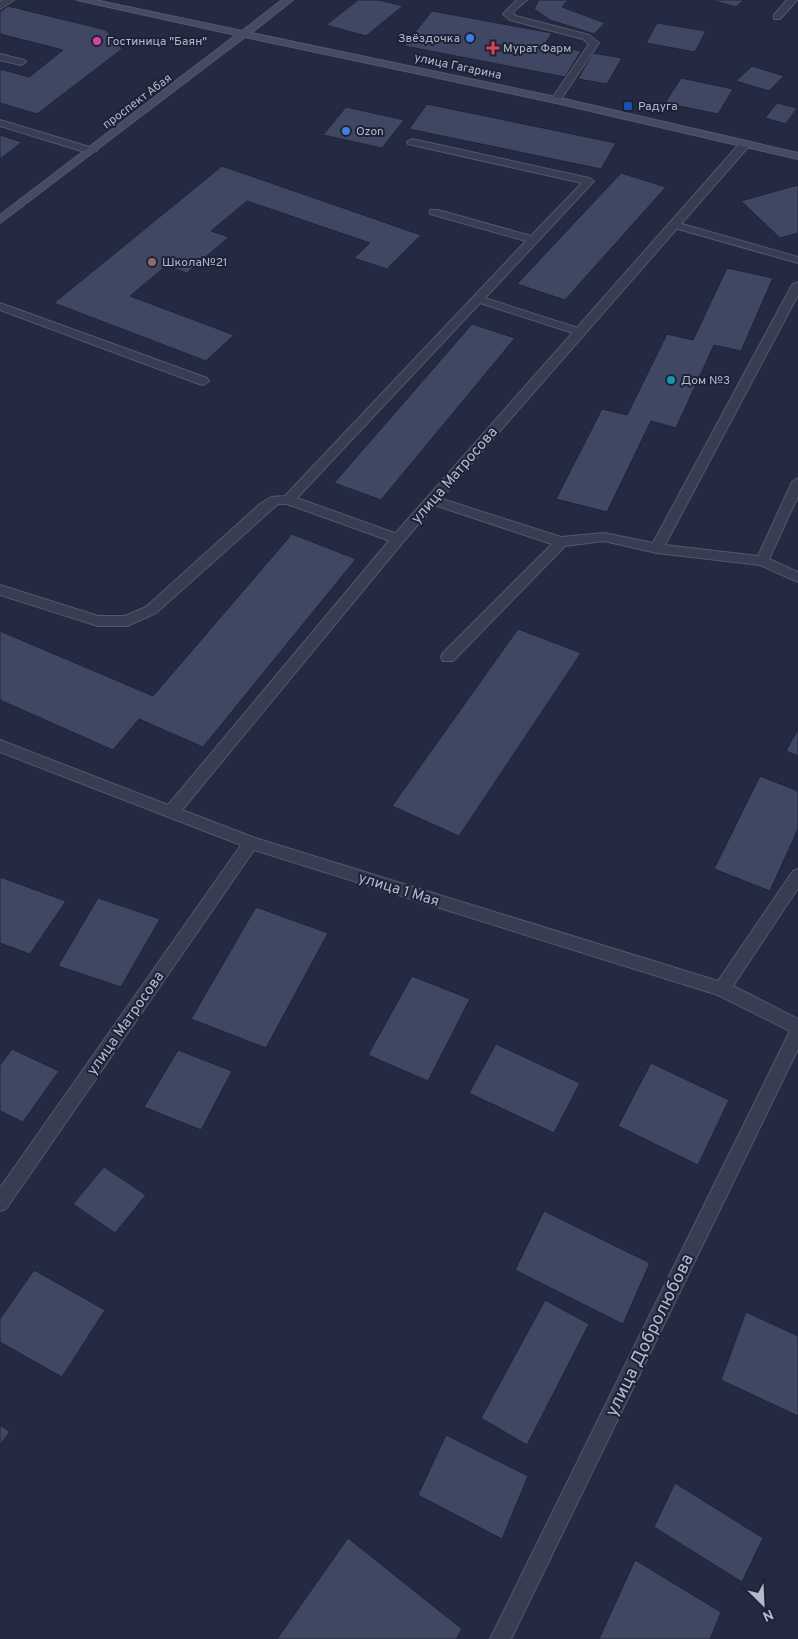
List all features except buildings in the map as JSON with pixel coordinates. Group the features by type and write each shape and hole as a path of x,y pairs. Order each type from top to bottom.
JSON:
{"main road":[{"name":"улица Гагарина","path":"82,0 556,100 798,156"},
{"name":"проспект Абая","path":"0,220 247,34 288,0"}],"street":[{"path":"0,6 8,0"},
{"path":"522,0 508,14 513,18 586,37 594,43 556,100"},
{"path":"777,18 792,0"},
{"path":"0,57 21,62"},
{"path":"0,122 92,151"},
{"path":"288,500 589,181 412,142"},
{"name":"улица Матросова","path":"171,812 398,538 745,144"},
{"path":"434,212 533,240"},
{"path":"674,224 798,260"},
{"path":"657,548 798,284"},
{"path":"478,299 580,332"},
{"path":"0,306 203,381"},
{"path":"762,561 798,482"},
{"path":"0,590 98,621 127,621 152,610 264,507 275,500 288,500 398,538"},
{"path":"432,500 561,542 604,537 657,548 762,561 798,577"},
{"path":"448,656 561,542"},
{"name":"улица 1 Мая","path":"0,746 251,843 722,989 798,1027"},
{"name":"улица Матросова","path":"0,1203 251,843"},
{"path":"722,989 798,875"},
{"name":"улица Добролюбова","path":"500,1639 798,1032"}],"place":[{"name":"Звёздочка","path":"470,38"},
{"name":"Гостиница \"Баян\"","path":"97,41"},
{"name":"Мурат Фарм","path":"493,48"},
{"name":"Радуга","path":"628,106"},
{"name":"Ozon","path":"346,131"},
{"name":"Школа№21","path":"152,262"},
{"name":"Дом №3","path":"671,380"}]}
